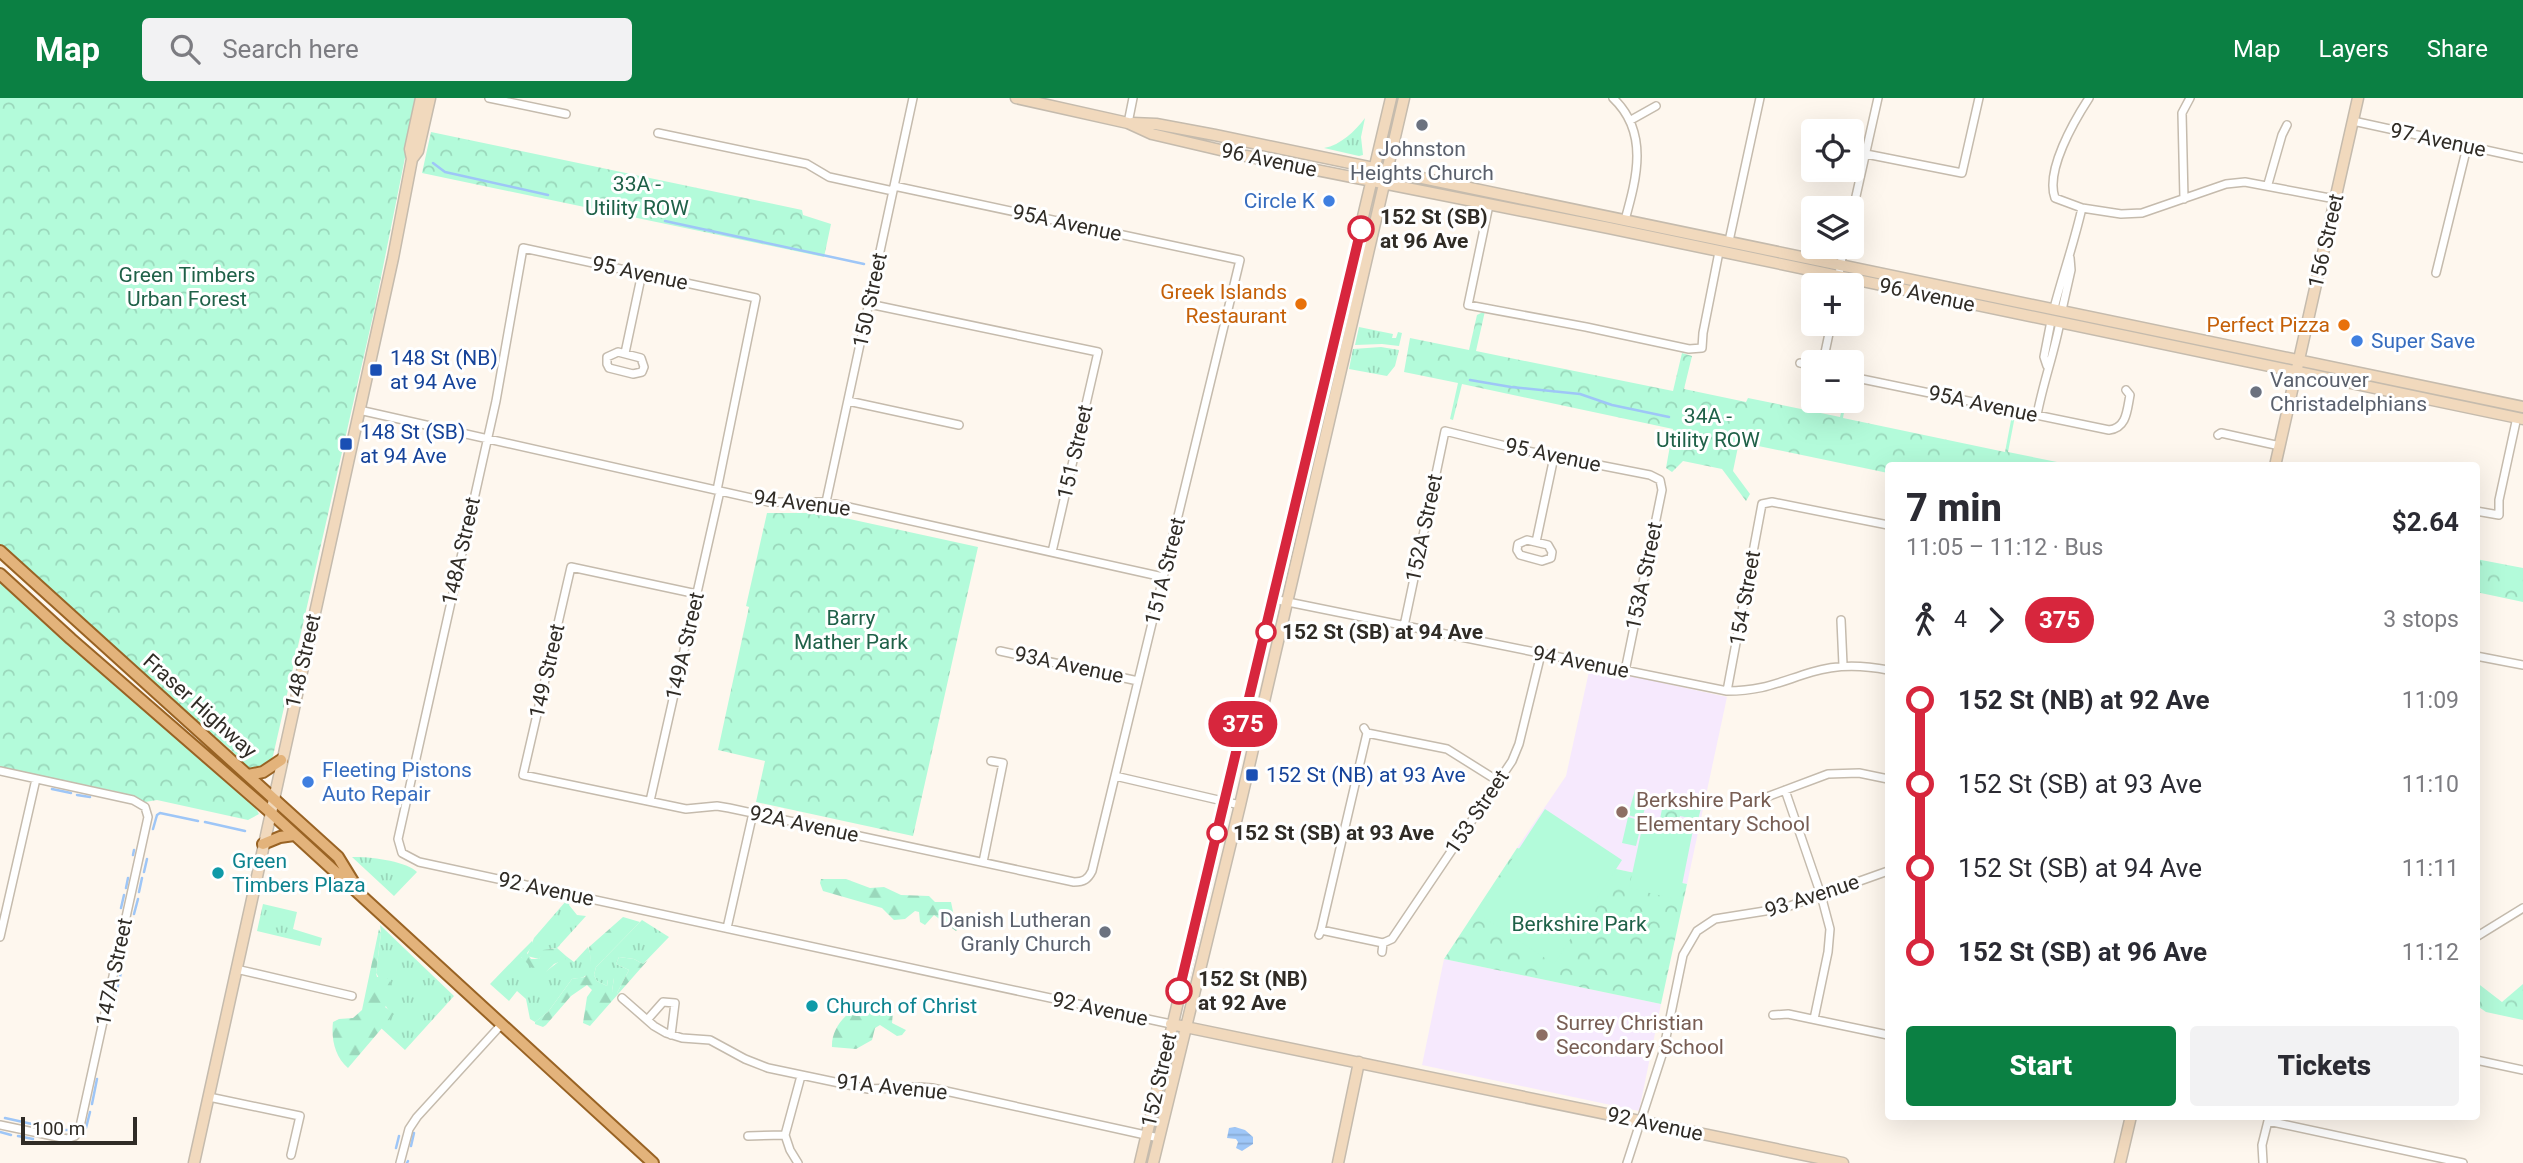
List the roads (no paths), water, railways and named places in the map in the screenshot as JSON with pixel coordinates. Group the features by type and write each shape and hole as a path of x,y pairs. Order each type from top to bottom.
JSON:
{"main road":[{"name":"148 Street","path":"194,1163 359,410 412,159 410,149 421,98"},
{"name":"148 Street","path":"412,159 418,153 430,98"},
{"name":"96 Avenue","path":"1016,98 1128,123 1156,124 1729,241 2523,407"},
{"name":"152 Street","path":"1140,1163 1391,98"},
{"name":"152 Street","path":"1153,1163 1240,805 1404,98"},
{"name":"156 Street","path":"2276,462 2358,98"},
{"name":"96 Avenue","path":"1128,123 1152,134 1372,183 1609,229 1805,273"},
{"path":"1609,229 1625,220"},
{"name":"96 Avenue","path":"1864,286 2521,416"},
{"path":"2052,321 2058,309"},
{"path":"1339,323 1349,334"},
{"name":"Fraser Highway","path":"0,551 338,857 364,899"},
{"name":"Fraser Highway","path":"0,573 71,639 270,812 653,1163"},
{"path":"248,775 263,772 281,760"},
{"path":"263,844 279,837 294,835"},
{"name":"92 Avenue","path":"1171,1024 1843,1163"},
{"path":"1338,1163 1359,1062"},
{"path":"2120,1163 2130,1120"}],"street":[{"path":"489,98 566,114"},
{"name":"150 Street","path":"826,502 913,98"},
{"path":"1128,123 1133,98"},
{"path":"1613,98 1631,120 1637,142 1638,161 1625,220"},
{"path":"1729,241 1760,98"},
{"path":"1856,196 1878,98"},
{"path":"1866,154 1962,173 1979,98"},
{"path":"2089,98 2068,136 2053,179 2054,198 2082,208 2136,214 2226,184 2245,182 2268,184 2335,200"},
{"path":"2184,199 2182,113 2190,98"},
{"path":"1631,120 1656,106"},
{"name":"97 Avenue","path":"2353,121 2523,159"},
{"path":"2268,184 2287,125"},
{"name":"95A Avenue","path":"658,133 807,164 829,177 1240,260"},
{"path":"2436,274 2467,147"},
{"path":"1489,205 1468,304 1689,349 1703,348 1703,333 1719,252"},
{"path":"2058,309 2071,270 2070,257 2082,208"},
{"name":"95 Avenue","path":"523,248 756,298"},
{"name":"148A Street","path":"402,853 398,839 496,401 523,248"},
{"path":"1840,273 1842,259"},
{"name":"151A Street","path":"1084,880 1092,871 1240,260"},
{"path":"625,353 642,273"},
{"name":"149A Street","path":"650,801 718,491 756,298"},
{"name":"151 Street","path":"869,304 1098,352 1052,552"},
{"path":"2037,415 2047,366 2044,357 2052,321"},
{"path":"625,353 638,356 642,360 642,372 633,374 607,366 608,354 625,353"},
{"name":"95A Avenue","path":"1864,379 2113,430 2124,421 2130,395 2126,390"},
{"path":"848,401 959,425"},
{"name":"94 Avenue","path":"359,410 769,502 826,502 1163,577"},
{"path":"2480,511 2499,515 2499,500 2521,416"},
{"name":"95 Avenue","path":"1445,431 1554,457 1650,475 1660,480"},
{"name":"152A Street","path":"1404,626 1445,431"},
{"path":"2218,435 2221,433 2280,446"},
{"path":"1536,542 1554,457"},
{"name":"153A Street","path":"1625,671 1662,490 1660,480"},
{"name":"154 Street","path":"1727,691 1762,504 1772,502 1885,524"},
{"path":"1521,541 1536,542 1550,548 1551,558 1542,561 1525,558 1518,553 1517,547 1521,541"},
{"name":"149 Street","path":"523,775 571,567 696,594"},
{"name":"94 Avenue","path":"1273,599 1727,691 1772,687 1813,671 1843,665 1885,670"},
{"path":"1841,620 1843,665"},
{"name":"93A Avenue","path":"1000,650 1138,681"},
{"name":"153 Street","path":"1383,943 1392,939 1516,752 1541,654"},
{"path":"2480,657 2523,666"},
{"path":"1382,952 1383,943 1320,932 1366,730 1447,750 1498,781"},
{"path":"983,862 1003,763 991,761"},
{"path":"0,771 36,779 0,937"},
{"path":"1756,802 1828,774 1859,773 1885,778"},
{"name":"92A Avenue","path":"523,775 686,808 717,806 1074,882 1084,880"},
{"path":"1115,776 1240,805"},
{"name":"147A Street","path":"0,1125 64,1139 75,1136 80,1128 148,817 145,807 133,800 36,779"},
{"path":"1785,790 1830,929 1814,1019"},
{"path":"727,928 753,813"},
{"name":"92 Avenue","path":"402,853 419,862 1171,1024"},
{"name":"93 Avenue","path":"1641,1120 1663,1052 1683,955 1697,931 1706,923 1724,916 1769,912 1885,872"},
{"path":"2480,935 2523,908"},
{"path":"236,969 352,996"},
{"name":"91A Avenue","path":"622,999 647,1020 671,1035 710,1040 754,1064 873,1090 926,1087 1158,1138"},
{"path":"647,1020 663,1002 675,1003 671,1035"},
{"path":"1773,1015 1788,1014 1885,1034"},
{"path":"400,1163 409,1129 416,1117 502,1025"},
{"path":"2480,1061 2523,1070"},
{"path":"798,1163 785,1135 801,1076"},
{"path":"209,1097 300,1116 291,1154"},
{"path":"1627,1163 1641,1120"},
{"path":"2263,1162 2262,1145 2269,1120"},
{"path":"2273,1120 2463,1163"},
{"path":"748,1136 785,1135"}],"water":[{"path":"1229,1128 1245,1130 1253,1137 1253,1144 1242,1151 1236,1148 1236,1139 1227,1138"}],"waterway":[{"path":"433,163 445,172 548,195"},
{"path":"665,221 864,264"},
{"path":"1470,380 1580,394 1612,405 1669,417"},
{"path":"52,789 71,793"},
{"path":"77,795 90,797"},
{"path":"153,829 160,813 198,821"},
{"path":"205,822 245,831"},
{"path":"133,855 134,850"},
{"path":"144,872 147,859"},
{"path":"126,888 128,878"},
{"path":"139,892 142,878"},
{"path":"121,908 124,895"},
{"path":"134,914 138,899"},
{"path":"116,994 122,968"},
{"path":"92,1104 97,1079"},
{"path":"86,1128 90,1112"},
{"path":"5,1118 50,1128"},
{"path":"58,1130 71,1130"},
{"path":"0,1132 11,1135"},
{"path":"411,1146 414,1133"},
{"path":"18,1136 33,1139"},
{"path":"396,1148 399,1136"}],"place":[{"name":"Johnston Heights Church","path":"1422,125"},
{"name":"Circle K","path":"1329,201"},
{"name":"152 St (SB) at 96 Ave","path":"1361,229"},
{"name":"Greek Islands Restaurant","path":"1301,304"},
{"name":"Perfect Pizza","path":"2344,325"},
{"name":"Super Save","path":"2357,341"},
{"name":"148 St (NB) at 94 Ave","path":"376,370"},
{"name":"Vancouver Christadelphians","path":"2256,392"},
{"name":"148 St (SB) at 94 Ave","path":"346,444"},
{"name":"152 St (SB) at 94 Ave","path":"1266,632"},
{"name":"152 St (NB) at 93 Ave","path":"1252,775"},
{"name":"Fleeting Pistons Auto Repair","path":"308,782"},
{"name":"Berkshire Park Elementary School","path":"1622,812"},
{"name":"152 St (SB) at 93 Ave","path":"1217,833"},
{"name":"Green Timbers Plaza","path":"218,873"},
{"name":"Danish Lutheran Granly Church","path":"1105,932"},
{"name":"152 St (NB) at 92 Ave","path":"1179,991"},
{"name":"Church of Christ","path":"812,1006"},
{"name":"Surrey Christian Secondary School","path":"1542,1035"}],"park label":[{"name":"33A - Utility ROW","path":"637,196"},
{"name":"Green Timbers Urban Forest","path":"187,287"},
{"name":"34A - Utility ROW","path":"1708,428"},
{"name":"Barry Mather Park","path":"851,630"},
{"name":"Berkshire Park","path":"1579,924"}]}
